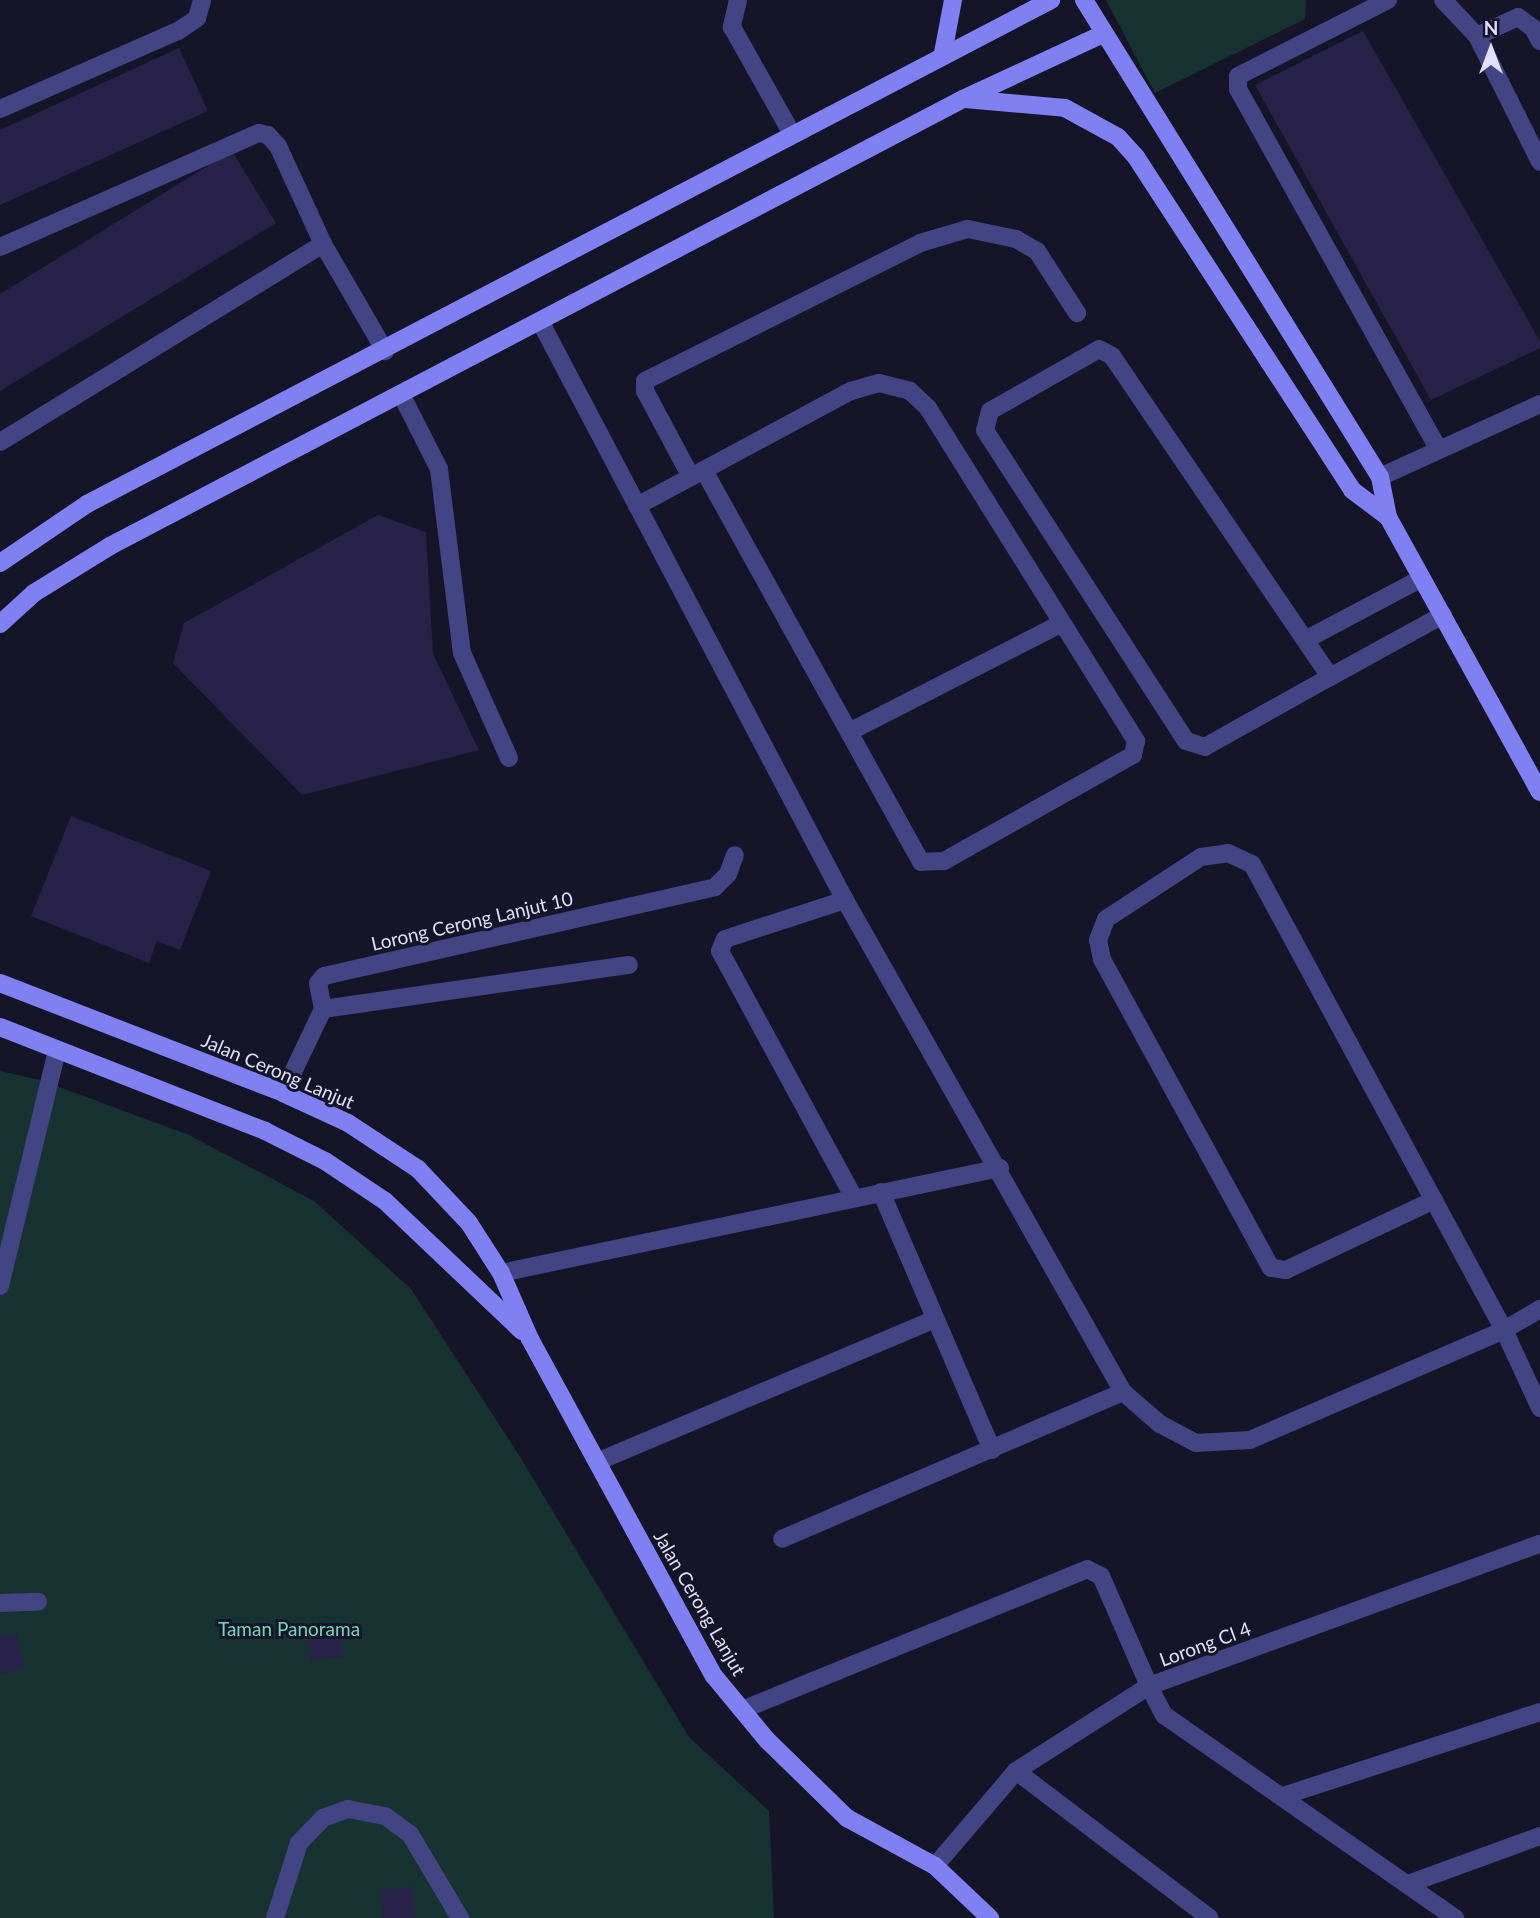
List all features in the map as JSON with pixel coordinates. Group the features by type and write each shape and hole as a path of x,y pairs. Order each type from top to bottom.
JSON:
{"street":[{"path":"0,109 178,31 197,18 202,0"},
{"path":"738,0 732,27 792,134"},
{"path":"943,54 953,0"},
{"path":"0,563 87,504 385,351 943,54 1051,0"},
{"path":"1084,0 1380,477 1388,517 1540,792"},
{"path":"1388,0 1238,76 1238,89 1439,450"},
{"path":"1443,0 1477,36 1540,162"},
{"path":"1477,36 1518,16 1533,28 1540,41"},
{"path":"0,624 34,593 110,546 402,396 963,99 1103,34"},
{"path":"963,99 1066,108 1118,137 1136,156 1352,490 1388,517"},
{"path":"0,247 259,133 268,135 278,146 323,244 385,351"},
{"path":"637,506 697,473 851,391 878,383 910,391 928,408 1137,747 1133,755 944,861 921,862 849,732 697,473 645,391 645,381 920,243 968,229 1016,239 1037,251 1077,313"},
{"path":"0,442 323,244"},
{"path":"541,323 845,900 1000,1168 1123,1392 1160,1424 1196,1443 1250,1440 1504,1330 1540,1309"},
{"path":"1330,677 1307,639 1106,351 1099,349 990,411 985,430 1186,741 1205,747 1443,615"},
{"path":"402,396 439,469 461,653 509,758"},
{"path":"1380,477 1540,404"},
{"path":"1307,639 1422,578"},
{"path":"849,732 1062,623"},
{"path":"1434,1200 1286,1270 1272,1268 1102,959 1098,940 1106,919 1201,857 1228,853 1252,864 1434,1200 1504,1330 1540,1408"},
{"name":"Lorong Cerong Lanjut 10","path":"282,1093 323,1009 318,983 324,976 715,887 728,874 736,855"},
{"path":"845,900 725,939 720,951 854,1198"},
{"path":"323,1009 629,965"},
{"name":"Jalan Cerong Lanjut","path":"0,983 282,1093 348,1123 418,1170 469,1223 501,1273 530,1339 708,1664 742,1710 847,1818 935,1866 990,1918"},
{"name":"Jalan Cerong Lanjut","path":"0,1027 265,1131 325,1161 385,1201 530,1339"},
{"path":"0,1286 57,1051"},
{"path":"501,1273 1000,1168"},
{"path":"881,1192 992,1450"},
{"path":"599,1461 935,1319"},
{"path":"782,1539 1123,1392"},
{"name":"Lorong Cl 4","path":"935,1866 1016,1772 1149,1686 1540,1544"},
{"path":"742,1710 1087,1569 1101,1576 1164,1715 1455,1918"},
{"path":"0,1603 38,1602"},
{"path":"1283,1796 1540,1712"},
{"path":"1016,1772 1210,1918"},
{"path":"275,1918 299,1843 323,1818 348,1809 385,1816 410,1834 460,1918"},
{"path":"1408,1884 1540,1836"}],"green space":[{"path":"1106,0 1306,0 1305,19 1155,93"},
{"name":"Taman Panorama","path":"0,1071 40,1080 189,1135 314,1201 411,1289 517,1452 689,1737 769,1811 774,1918 0,1918"}],"building":[{"path":"1363,31 1540,341 1540,348 1431,400 1255,85"},
{"path":"179,48 208,111 0,205 0,130"},
{"path":"232,151 276,223 0,391 0,294"},
{"path":"378,515 426,532 433,654 479,750 302,795 173,663 184,623"},
{"path":"71,816 211,871 180,950 157,941 149,963 31,916"},
{"path":"339,1623 343,1657 310,1661 306,1627"},
{"path":"16,1633 25,1668 0,1674 0,1637"},
{"path":"412,1887 415,1918 383,1918 380,1890"}]}
